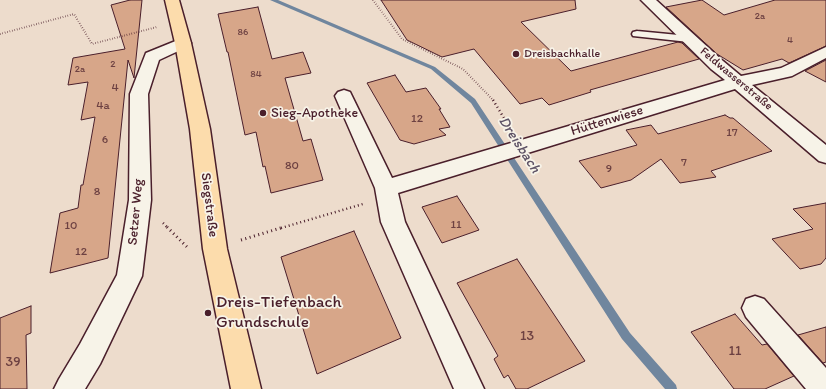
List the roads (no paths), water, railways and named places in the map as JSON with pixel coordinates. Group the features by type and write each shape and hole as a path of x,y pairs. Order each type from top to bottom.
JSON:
{"main road":[{"name":"Siegstraße","path":"172,0 181,32 200,128 215,249 246,389"},
{"name":"Siegstraße","path":"178,0 181,32"}],"street":[{"name":"Feldwasserstraße","path":"648,0 717,65 826,156"},
{"name":"Setzer Weg","path":"68,389 90,354 129,276 140,200 139,94 152,57 181,32"},
{"name":"Hüttenwiese","path":"386,188 738,82 786,72 826,52"},
{"path":"344,96 386,188 393,222 469,389"},
{"path":"755,308 825,389"}],"lane":[{"path":"637,34 688,39"}],"waterway":[{"name":"Dreisbach","path":"273,0 433,68 473,101 626,336 672,389"}],"place":[{"name":"Dreisbachhalle","path":"516,54"},
{"name":"Sieg-Apotheke","path":"263,113"},
{"name":"Dreis-Tiefenbach Grundschule","path":"208,313"}]}
